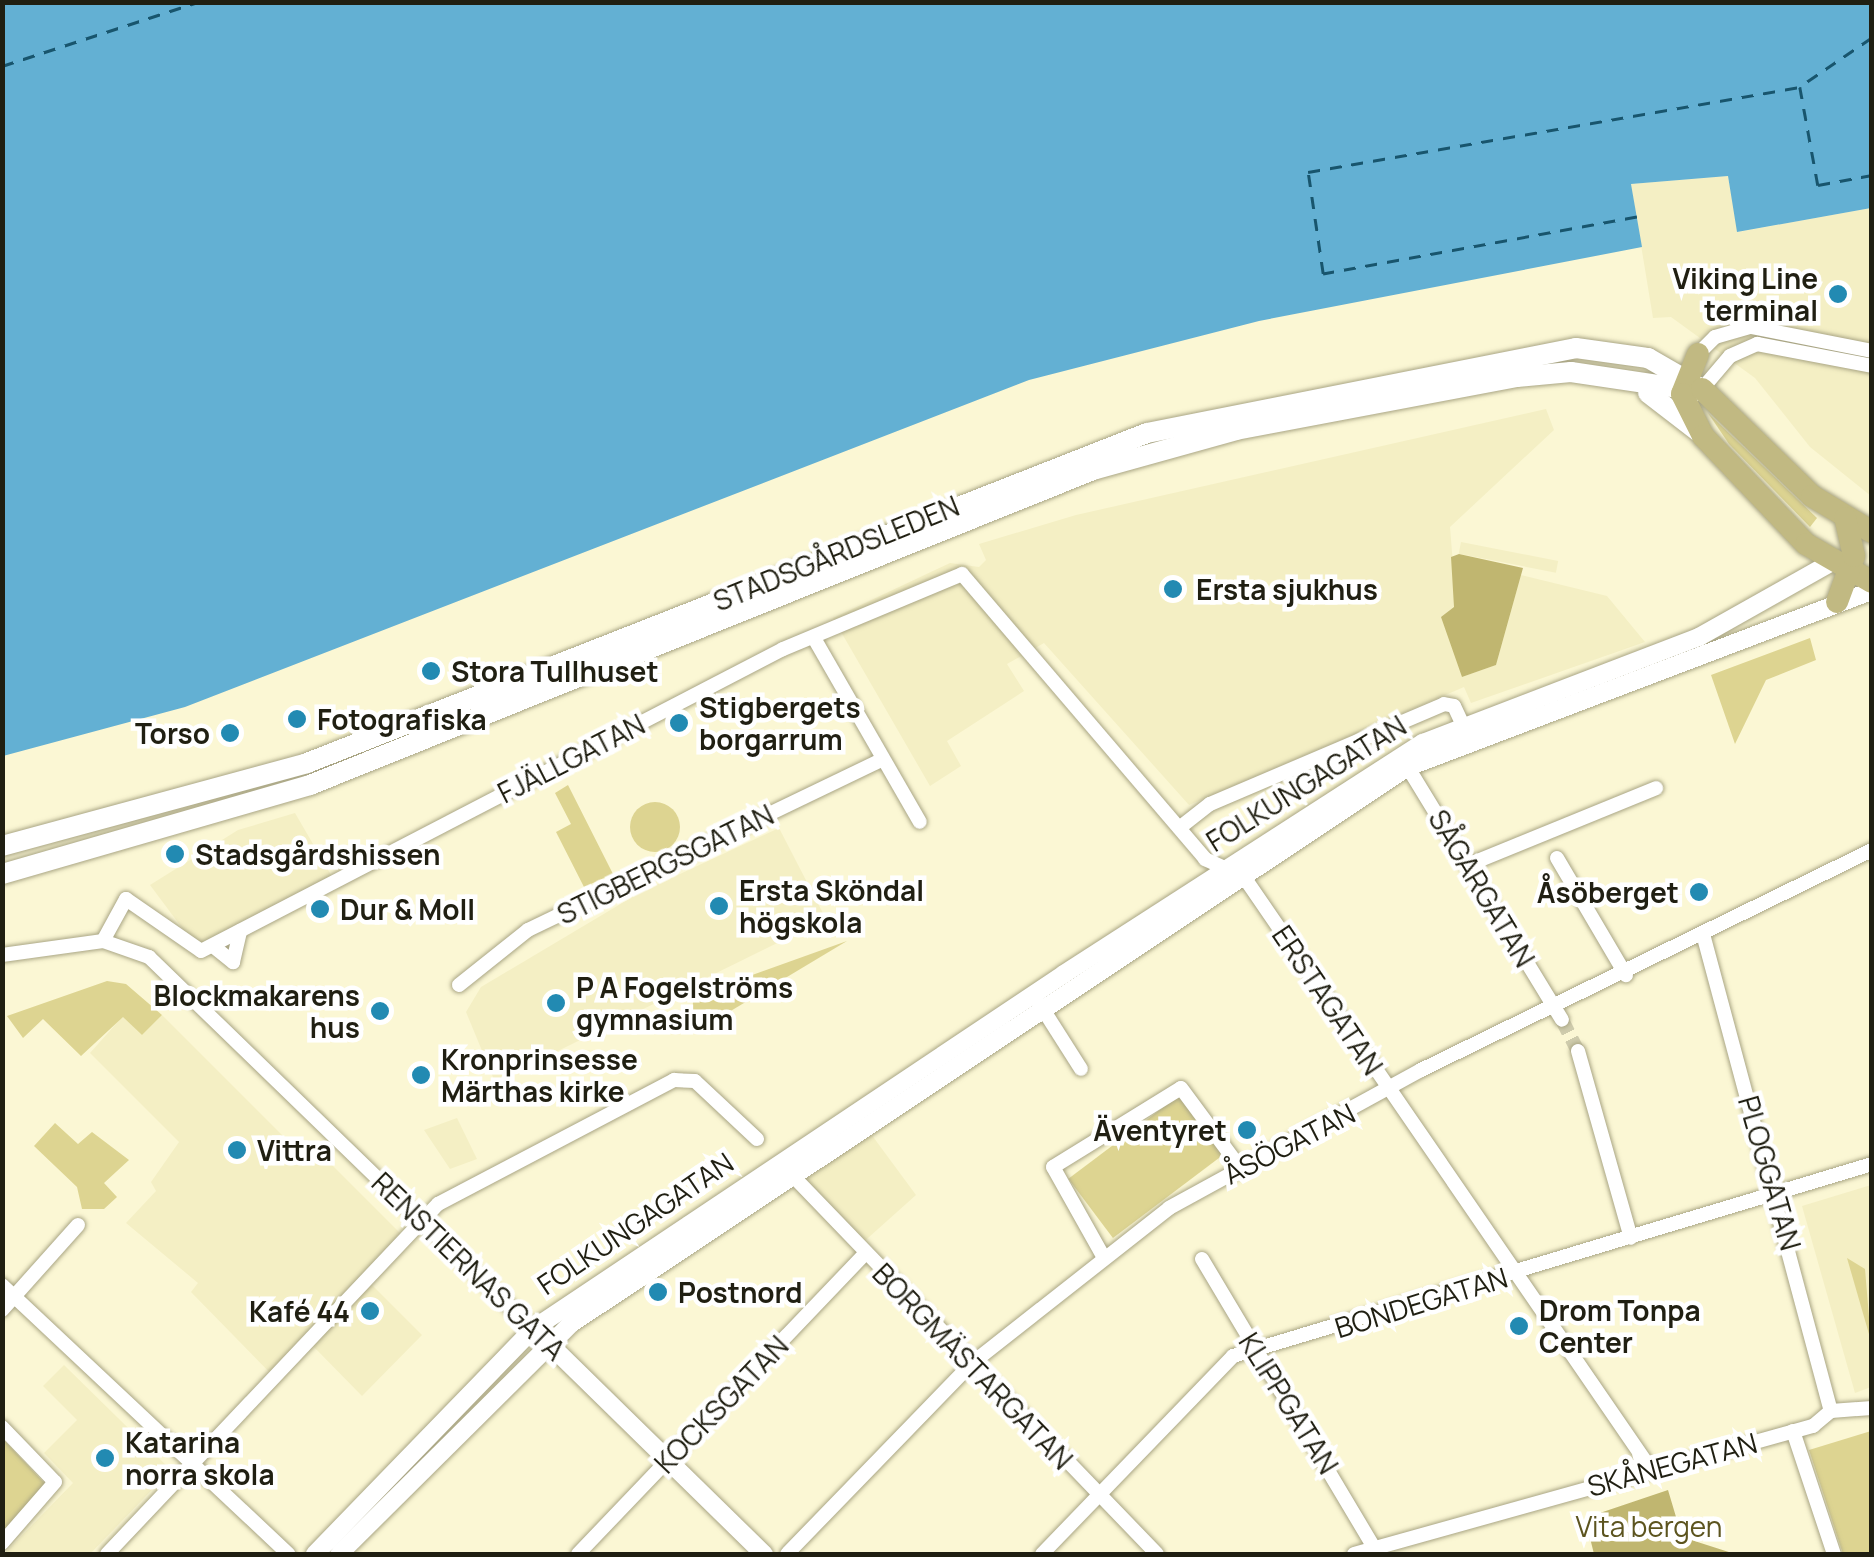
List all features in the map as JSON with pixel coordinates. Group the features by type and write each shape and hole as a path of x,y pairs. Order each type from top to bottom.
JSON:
{"main road":[{"name":"STADSGÅRDSLEDEN","path":"2,846 308,764 1148,433 1576,348 1622,351 1689,387"},
{"path":"1698,354 1689,387 1703,436"},
{"name":"STADSGÅRDSLEDEN","path":"2,874 310,785 568,687 1093,470 1236,430 1517,377 1572,372 1638,386 1689,387"},
{"path":"1638,386 1703,436 1872,582"},
{"path":"1689,387 1839,514 1872,532"},
{"path":"1837,602 1852,561 1839,514"},
{"path":"186,794 192,818"}],"street":[{"path":"1698,354 1715,336 1751,327 1872,351"},
{"path":"1689,387 1730,356 1757,344 1872,366"},
{"name":"FOLKUNGAGATAN","path":"339,1554 548,1342 1226,870 1405,762 1466,732 1699,638 1852,561"},
{"name":"FJÄLLGATAN","path":"240,931 234,962 213,946 240,931 814,638 962,574 1183,824"},
{"name":"FOLKUNGAGATAN","path":"1466,732 1872,591"},
{"path":"814,638 920,822"},
{"name":"FOLKUNGAGATAN","path":"1183,824 1222,799 1444,704 1466,732"},
{"name":"STIGBERGSGATAN","path":"460,985 528,930 881,760"},
{"name":"FOLKUNGAGATAN","path":"314,1554 533,1329 1037,1001 1244,877 1405,762"},
{"name":"SÅGARGATAN","path":"1405,762 1559,1015"},
{"path":"1470,864 1656,788"},
{"path":"1183,824 1205,860 1244,877"},
{"name":"ÅSÖGATAN","path":"788,1554 970,1364 1103,1256 1240,1168 1390,1091 1559,1015 1703,934 1872,850"},
{"path":"1556,858 1626,975"},
{"name":"ERSTAGATAN","path":"1244,877 1650,1468"},
{"path":"2,955 103,940 126,899 194,950 213,946"},
{"name":"PLOGGATAN","path":"1703,934 1776,1194 1831,1411"},
{"name":"RENSTIERNAS GATA","path":"103,940 126,943 426,1223 764,1554"},
{"path":"1037,1001 1081,1070"},
{"path":"1578,1051 1631,1238"},
{"path":"107,1554 426,1223 438,1204 674,1080 694,1081 758,1139"},
{"path":"1103,1256 1052,1174 1063,1161 1181,1088 1240,1168"},
{"name":"BONDEGATAN","path":"1042,1554 1222,1364 1256,1349 1872,1164"},
{"name":"BORGMÄSTARGATAN","path":"792,1174 970,1364 1158,1554"},
{"path":"2,1310 78,1226"},
{"name":"KOCKSGATAN","path":"578,1554 865,1254"},
{"name":"KLIPPGATAN","path":"1202,1259 1377,1551"},
{"path":"2,1284 288,1554"},
{"name":"SKÅNEGATAN","path":"1354,1554 1377,1551 1650,1468 1794,1432 1831,1411 1872,1408"},
{"path":"2,1427 55,1482 2,1543"},
{"path":"1794,1432 1834,1554"}],"shaded area":[{"path":"1728,176 1738,232 1871,208 1871,496 1810,447 1755,378 1671,317 1653,318 1631,184"},
{"name":"Ersta sjukhus","path":"1546,409 1554,430 1450,527 1462,677 1496,665 1521,575 1607,596 1645,642 1471,703 1464,687 1189,805 1044,643 1007,664 1024,691 947,741 961,766 930,786 833,618 950,563 979,567 986,560 979,544 1076,515"},
{"path":"1708,413 1817,518 1810,527 1729,444"},
{"path":"1461,542 1558,561 1556,573 1459,554"},
{"path":"1810,638 1816,660 1766,680 1735,744 1711,675"},
{"path":"568,785 613,874 584,887 556,832 571,824 555,793"},
{"path":"655,802 673,809 680,827 673,845 655,852 637,845 630,827 637,809"},
{"path":"295,813 334,880 197,948 150,885 238,830"},
{"path":"779,828 826,919 495,1082 466,1012 481,987 639,893"},
{"path":"847,941 704,1027 690,1023 694,996"},
{"path":"107,981 126,984 162,1015 142,1035 123,1017 81,1056 43,1019 23,1038 7,1016"},
{"path":"162,1015 313,1166 324,1157 409,1242 370,1283 422,1335 362,1396 311,1344 276,1379 191,1292 198,1283 126,1223 156,1191 151,1182 179,1142 90,1053 123,1016 142,1035"},
{"path":"1181,1094 1226,1153 1113,1238 1068,1179"},
{"path":"457,1118 477,1159 450,1169 424,1130"},
{"path":"55,1123 78,1144 92,1132 129,1160 104,1183 117,1197 104,1209 82,1209 77,1187 34,1146"},
{"path":"871,1134 916,1195 859,1246 800,1183"},
{"path":"1871,1185 1871,1387 1855,1393 1802,1206"},
{"path":"1847,1258 1865,1269 1871,1341"},
{"name":"Katarina norra skola","path":"64,1365 171,1470 90,1554 4,1554 73,1483 44,1453 77,1420 43,1386"},
{"path":"1871,1431 1871,1554 1843,1554 1809,1450"},
{"path":"2,1438 48,1487 2,1533"}],"green space":[{"path":"1459,554 1523,568 1496,665 1462,677 1441,617 1454,607 1451,557"},
{"name":"Vita bergen","path":"1668,1490 1682,1537 1735,1554 1594,1554 1585,1518"}],"water":[{"path":"3,2 1871,3 1871,208 1737,232 1728,176 1631,184 1642,247 1259,321 1029,380 185,707 3,756"}],"ferry route":[{"path":"2,66 198,2"},
{"path":"1872,38 1800,87 1818,185 1872,175"},
{"path":"1637,217 1323,274 1308,172 1800,87"}],"tunnel":[{"path":"1562,1020 1578,1051"}],"place":[{"name":"Viking Line terminal","path":"1838,294"},
{"name":"Ersta sjukhus","path":"1173,589"},
{"name":"Stora Tullhuset","path":"431,671"},
{"name":"Fotografiska","path":"297,719"},
{"name":"Stigbergets borgarrum","path":"679,723"},
{"name":"Torso","path":"230,733"},
{"name":"Stadsgårdshissen","path":"175,854"},
{"name":"Åsöberget","path":"1699,892"},
{"name":"Ersta Sköndal högskola","path":"719,906"},
{"name":"Dur & Moll","path":"320,909"},
{"name":"P A Fogelströms gymnasium","path":"556,1003"},
{"name":"Blockmakarens hus","path":"380,1011"},
{"name":"Kronprinsesse Märthas kirke","path":"421,1075"},
{"name":"Äventyret","path":"1247,1130"},
{"name":"Vittra","path":"237,1150"},
{"name":"Postnord","path":"658,1292"},
{"name":"Kafé 44","path":"370,1311"},
{"name":"Drom Tonpa Center","path":"1519,1326"},
{"name":"Katarina norra skola","path":"105,1458"}]}
